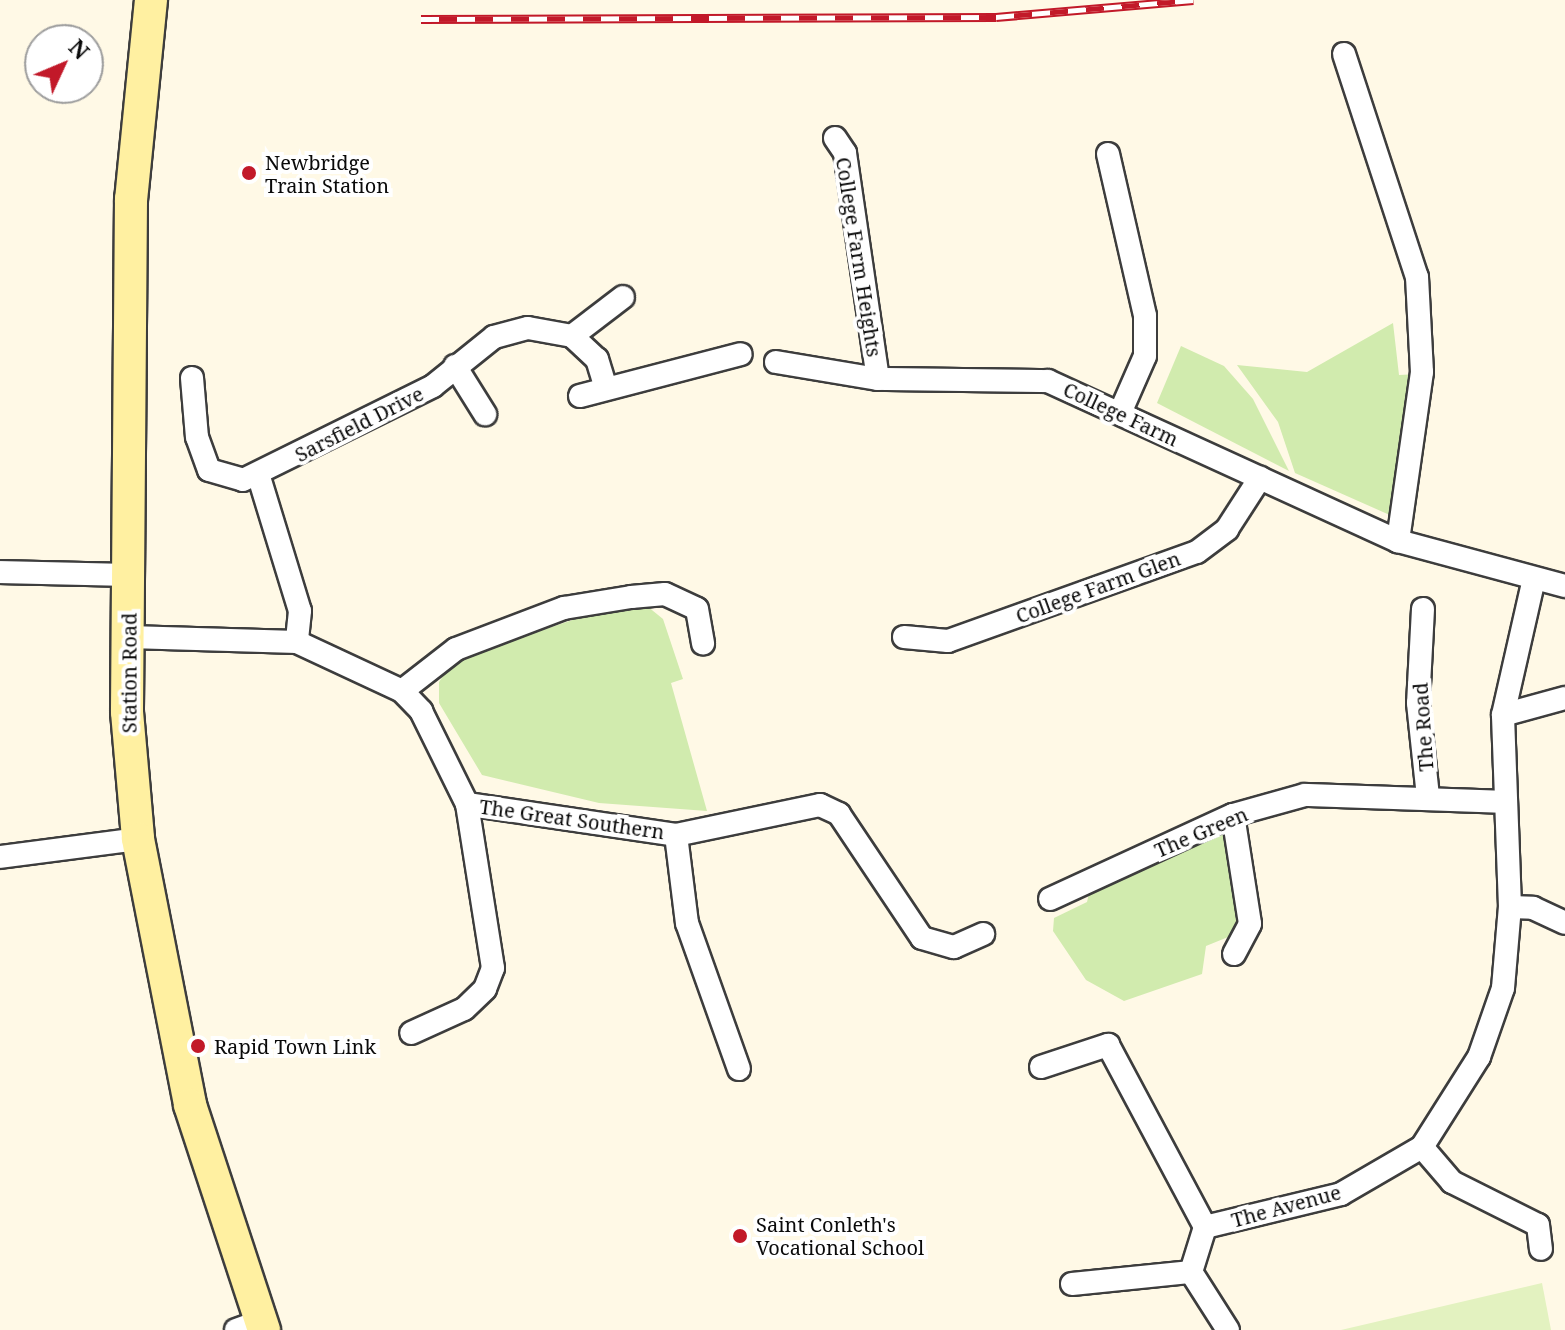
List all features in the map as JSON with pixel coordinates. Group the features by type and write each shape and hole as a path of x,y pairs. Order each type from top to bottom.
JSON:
{"main road":[{"name":"Station Road","path":"151,2 131,199 129,637 138,839 190,1105 253,1327"}],"street":[{"path":"1344,54 1417,277 1422,372 1398,541"},
{"name":"College Farm Heights","path":"835,138 845,153 878,379"},
{"path":"1108,154 1145,316 1145,356 1120,413"},
{"path":"606,388 597,359 572,336 623,297"},
{"name":"Sarsfield Drive","path":"259,477 433,386 494,337 528,328 572,336"},
{"path":"580,396 741,354"},
{"name":"College Farm","path":"776,362 878,379 1048,381 1398,541 1565,586"},
{"path":"455,366 485,414"},
{"path":"192,378 197,437 209,470 243,480 259,477 300,611 297,642"},
{"name":"College Farm Glen","path":"904,637 948,641 1197,552 1227,529 1260,478"},
{"path":"0,572 129,575"},
{"name":"The Avenue","path":"1041,1067 1108,1045 1205,1227 1341,1194 1422,1147 1479,1057 1503,988 1510,907 1503,715 1534,578"},
{"path":"402,691 456,649 564,608 631,597 665,594 697,609 703,643"},
{"name":"The Road","path":"1423,609 1418,703 1428,797"},
{"name":"The Great Southern","path":"129,637 297,642 402,691 421,711 467,804 493,968 485,989 464,1009 411,1033"},
{"path":"1503,715 1565,698"},
{"name":"The Green","path":"1050,899 1233,815 1305,795 1504,802"},
{"name":"The Great Southern","path":"467,804 676,835 820,805 839,814 922,938 954,947 983,934"},
{"path":"1233,815 1250,924 1234,954"},
{"name":"The Great Southern","path":"676,835 687,923 739,1069"},
{"path":"0,857 138,839"},
{"path":"1510,907 1533,908 1565,923"},
{"path":"1422,1147 1452,1182 1538,1225 1541,1249"},
{"path":"1205,1227 1191,1272 1228,1330"},
{"path":"1072,1284 1191,1272"}],"green space":[{"path":"1393,323 1399,375 1419,374 1392,516 1295,473 1278,422 1237,365 1307,372"},
{"path":"1181,346 1224,366 1253,399 1289,471 1157,403"},
{"path":"647,606 663,619 683,679 671,683 707,811 599,803 482,775 439,703 439,682 454,660 605,609"},
{"path":"1214,832 1225,832 1243,917 1238,933 1206,946 1202,974 1124,1001 1086,980 1053,931 1054,918 1087,902 1090,889"},
{"path":"1542,1283 1551,1330 1341,1330"}],"railway":[{"path":"421,19 996,17 1193,0"}],"place":[{"name":"Newbridge Train Station","path":"249,173"},
{"name":"Rapid Town Link","path":"198,1046"},
{"name":"Saint Conleth's Vocational School","path":"740,1236"}]}
